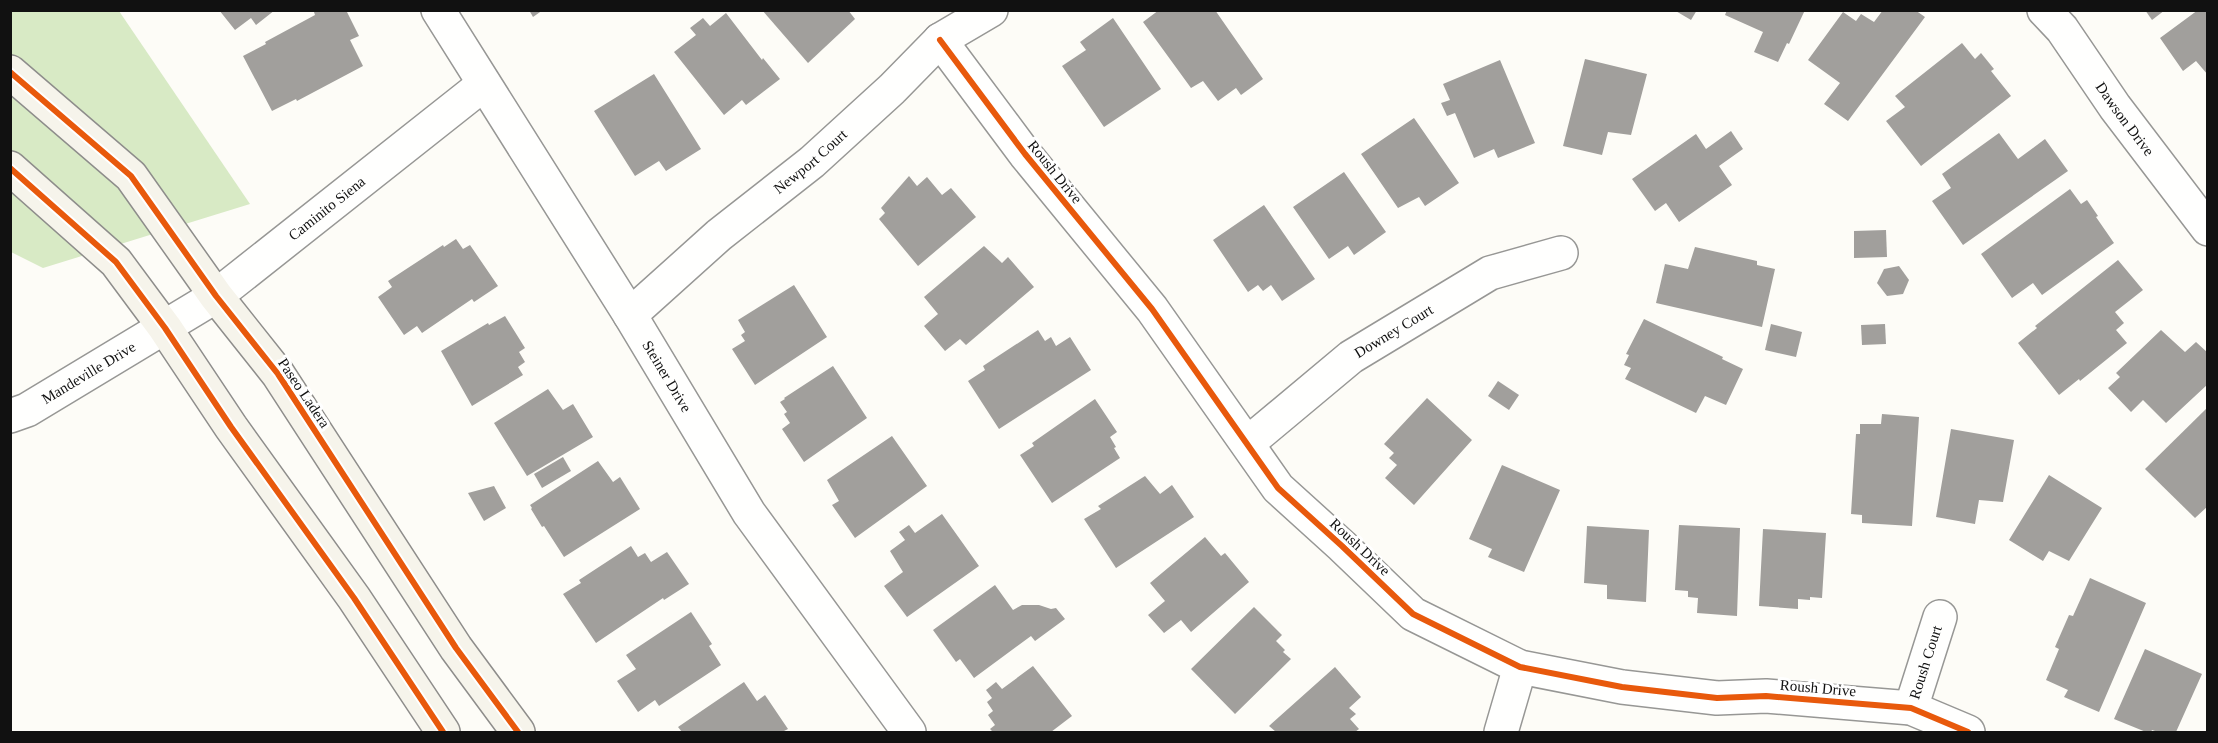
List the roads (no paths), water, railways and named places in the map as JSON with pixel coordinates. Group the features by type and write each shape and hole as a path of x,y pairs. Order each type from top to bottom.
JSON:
{"main road":[{"name":"Paseo Ladera","path":"10,72 131,176 216,296 278,374 440,623 518,732"},
{"path":"10,168 116,262 165,328 231,427 354,598 443,732"}],"street":[{"name":"Steiner Drive","path":"438,10 630,315 749,513 909,732"},
{"name":"Newport Court","path":"630,315 719,235 812,162 892,89 940,40 991,10"},
{"name":"Dawson Drive","path":"2044,10 2062,29 2115,107 2208,229"},
{"name":"Roush Drive","path":"940,40 1037,170 1152,309 1278,488 1413,614 1520,668 1622,687 1718,698 1766,696 1911,708 1968,732"},
{"name":"Caminito Siena","path":"165,328 216,296 484,84"},
{"name":"Downey Court","path":"1248,443 1351,357 1490,273 1561,253"},
{"name":"Mandeville Drive","path":"10,416 27,410 165,328"},
{"name":"Roush Court","path":"1911,708 1940,617"},
{"path":"1501,732 1520,668"}]}
